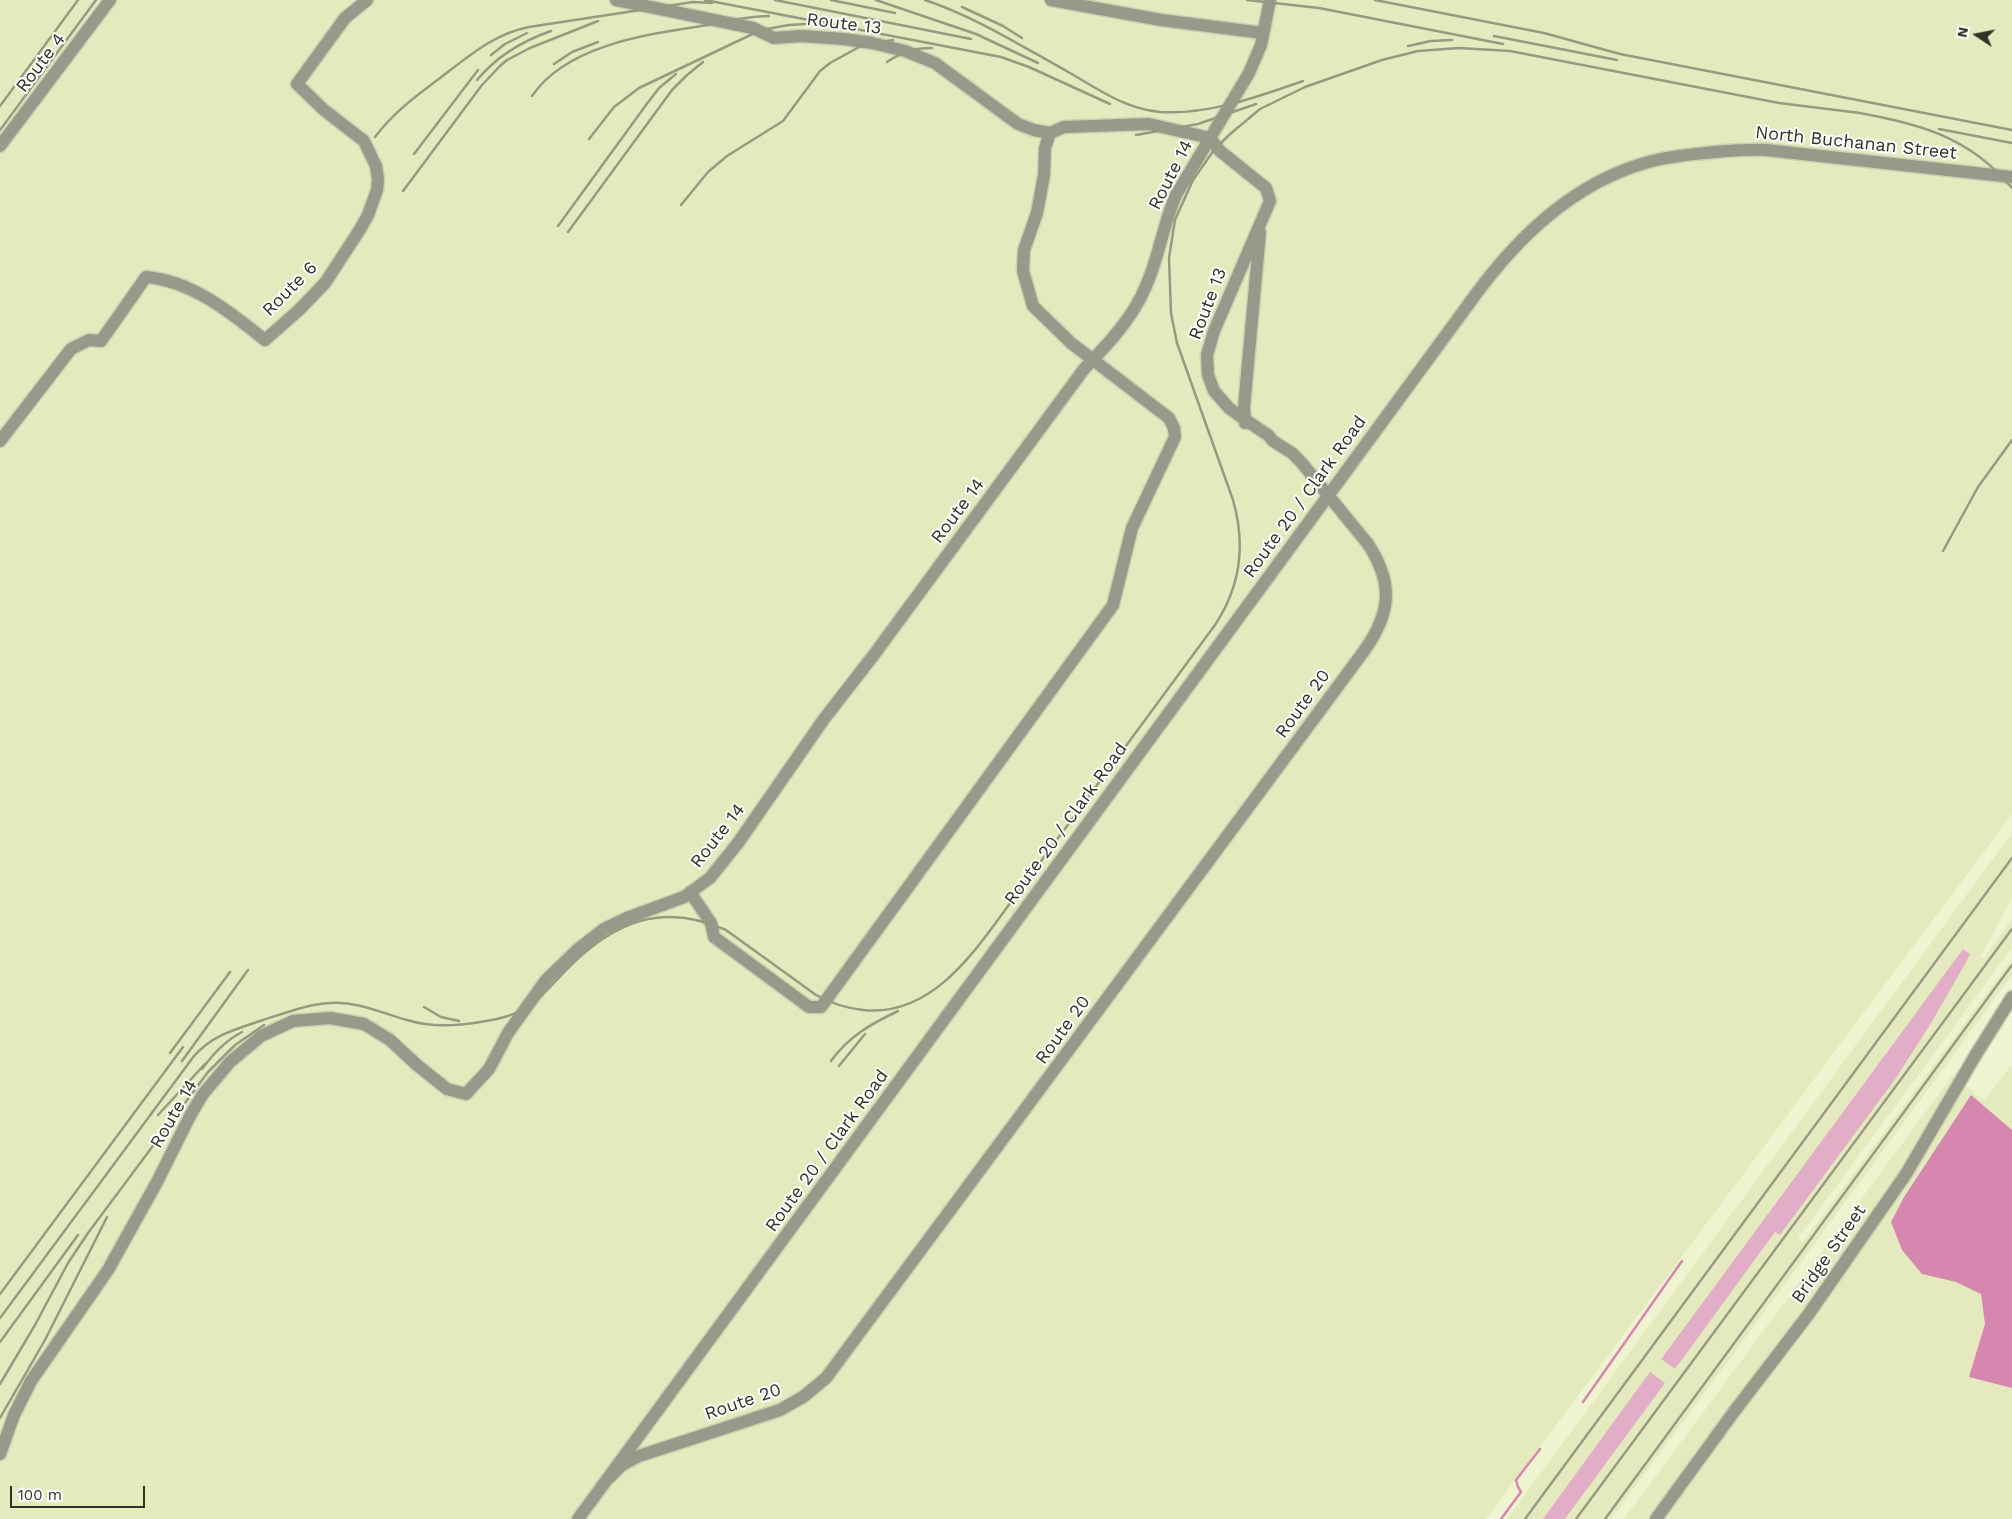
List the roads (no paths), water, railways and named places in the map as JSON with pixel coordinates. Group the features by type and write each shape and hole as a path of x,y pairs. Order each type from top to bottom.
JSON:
{"street":[{"name":"Route 4","path":"0,146 110,0"},
{"name":"Route 6","path":"0,441 71,350 89,340 101,341 146,277 162,280 201,294 227,310 265,340 299,310 325,283 368,215 377,190 378,179 373,156 364,141 324,110 297,84 345,18 367,0"},
{"name":"Route 13","path":"616,0 753,28 774,38 801,36 844,39 905,51 935,63 1018,124 1034,130 1050,133 1064,127 1149,124 1210,138 1220,151 1266,188 1270,201 1229,295 1206,355 1208,375 1214,391 1229,408 1244,419 1252,434 1264,440 1273,441 1292,452 1328,496"},
{"path":"1050,0 1161,20 1263,33"},
{"name":"Route 14","path":"0,1454 14,1415 32,1381 108,1270 157,1182 191,1114 204,1094 230,1062 261,1036 293,1021 330,1018 364,1024 390,1040 447,1089 466,1094 489,1069 508,1033 546,980 577,950 604,929 684,896 710,878 738,843 824,719 873,656 1084,369 1107,345 1143,295 1151,276 1170,208 1182,183 1249,74 1263,33 1270,0"},
{"path":"690,892 711,923 714,937 808,1007 821,1007 1113,605 1132,528 1175,438 1174,428 1169,418 1071,342 1033,306 1023,270 1024,250 1037,213 1044,175 1045,148 1050,133"},
{"name":"North Buchanan Street","path":"1609,177 1625,169 1662,159 1754,149 2012,177"},
{"name":"Route 20 / Clark Road","path":"578,1519 610,1478 1489,276 1523,238 1555,209 1609,177"},
{"name":"Route 13","path":"1244,419 1261,222"},
{"name":"Route 20","path":"610,1478 627,1462 639,1456 780,1410 803,1397 826,1378 1364,651 1376,634 1384,614 1386,600 1384,576 1377,558 1368,544 1328,496"},
{"name":"Bridge Street","path":"1656,1519 1732,1413 1808,1315 1906,1174 2012,997"}],"waterway":[{"path":"1583,1402 1682,1261"},
{"path":"1501,1519 1521,1492 1516,1480 1540,1449"}],"railway":[{"path":"0,106 78,0"},
{"path":"0,130 96,0"},
{"path":"705,0 1001,57 1029,67 1110,104"},
{"path":"775,0 971,39"},
{"path":"831,0 895,13"},
{"path":"876,0 976,34 1038,63"},
{"path":"925,0 981,24 1113,98 1148,110 1178,112 1215,108 1250,99 1303,81"},
{"path":"1247,0 1319,8 1503,44"},
{"path":"1375,0 1544,33 1620,54 2012,130"},
{"path":"375,137 389,120 414,98 471,54 492,41 516,30 693,2 712,3"},
{"path":"962,7 1003,26 1022,38"},
{"path":"532,96 547,78 566,64 611,44 661,33 746,18 769,16"},
{"path":"403,191 482,85 500,66 507,60 530,48 598,21"},
{"path":"589,139 614,107 639,88 761,30 806,24"},
{"path":"477,80 511,50 551,31"},
{"path":"491,55 505,44 527,33"},
{"path":"1494,36 1617,60"},
{"path":"681,205 708,172 727,156 783,121 820,71 830,63 861,46 893,40"},
{"path":"1408,46 1431,41 1452,40"},
{"path":"554,64 572,52 598,42"},
{"path":"887,62 908,51 932,48"},
{"path":"0,1318 194,1056 208,1043 223,1034 284,1013 330,1003 350,1004 369,1008 418,1023 440,1025 463,1024 497,1019 521,1011 530,1005 545,993 586,951 604,938 622,928 641,921 661,917 703,922 726,930 816,995 833,1003 851,1008 887,1010 909,1003 930,993 948,979 965,962 995,925 1215,625 1231,595 1239,565 1240,549 1237,517 1233,500 1177,343 1171,313 1169,258 1175,220 1193,180 1214,150 1260,109 1305,87 1382,60 1418,51 1459,48 1510,51 1779,103 1860,113"},
{"path":"568,232 672,90 703,62"},
{"path":"414,154 478,70"},
{"path":"558,226 659,88 676,74"},
{"path":"1136,135 1198,124 1256,104"},
{"path":"1854,112 1920,127 1960,144 1995,170 2012,188"},
{"path":"1939,129 2012,143"},
{"path":"1943,551 1978,487 2012,440"},
{"path":"1525,1519 2012,858"},
{"path":"1576,1519 2012,929"},
{"path":"1605,1519 2012,965"},
{"path":"182,1061 248,970"},
{"path":"170,1053 230,972"},
{"path":"424,1007 441,1017 459,1021"},
{"path":"831,1061 845,1044 861,1032 898,1011"},
{"path":"0,1384 35,1325 68,1263 88,1233 208,1072 235,1045 264,1025"},
{"path":"202,1069 220,1048 242,1032"},
{"path":"839,1066 865,1034"},
{"path":"0,1294 183,1047"},
{"path":"158,1115 205,1064"},
{"path":"0,1418 45,1340 107,1217"},
{"path":"0,1342 78,1235"}]}
